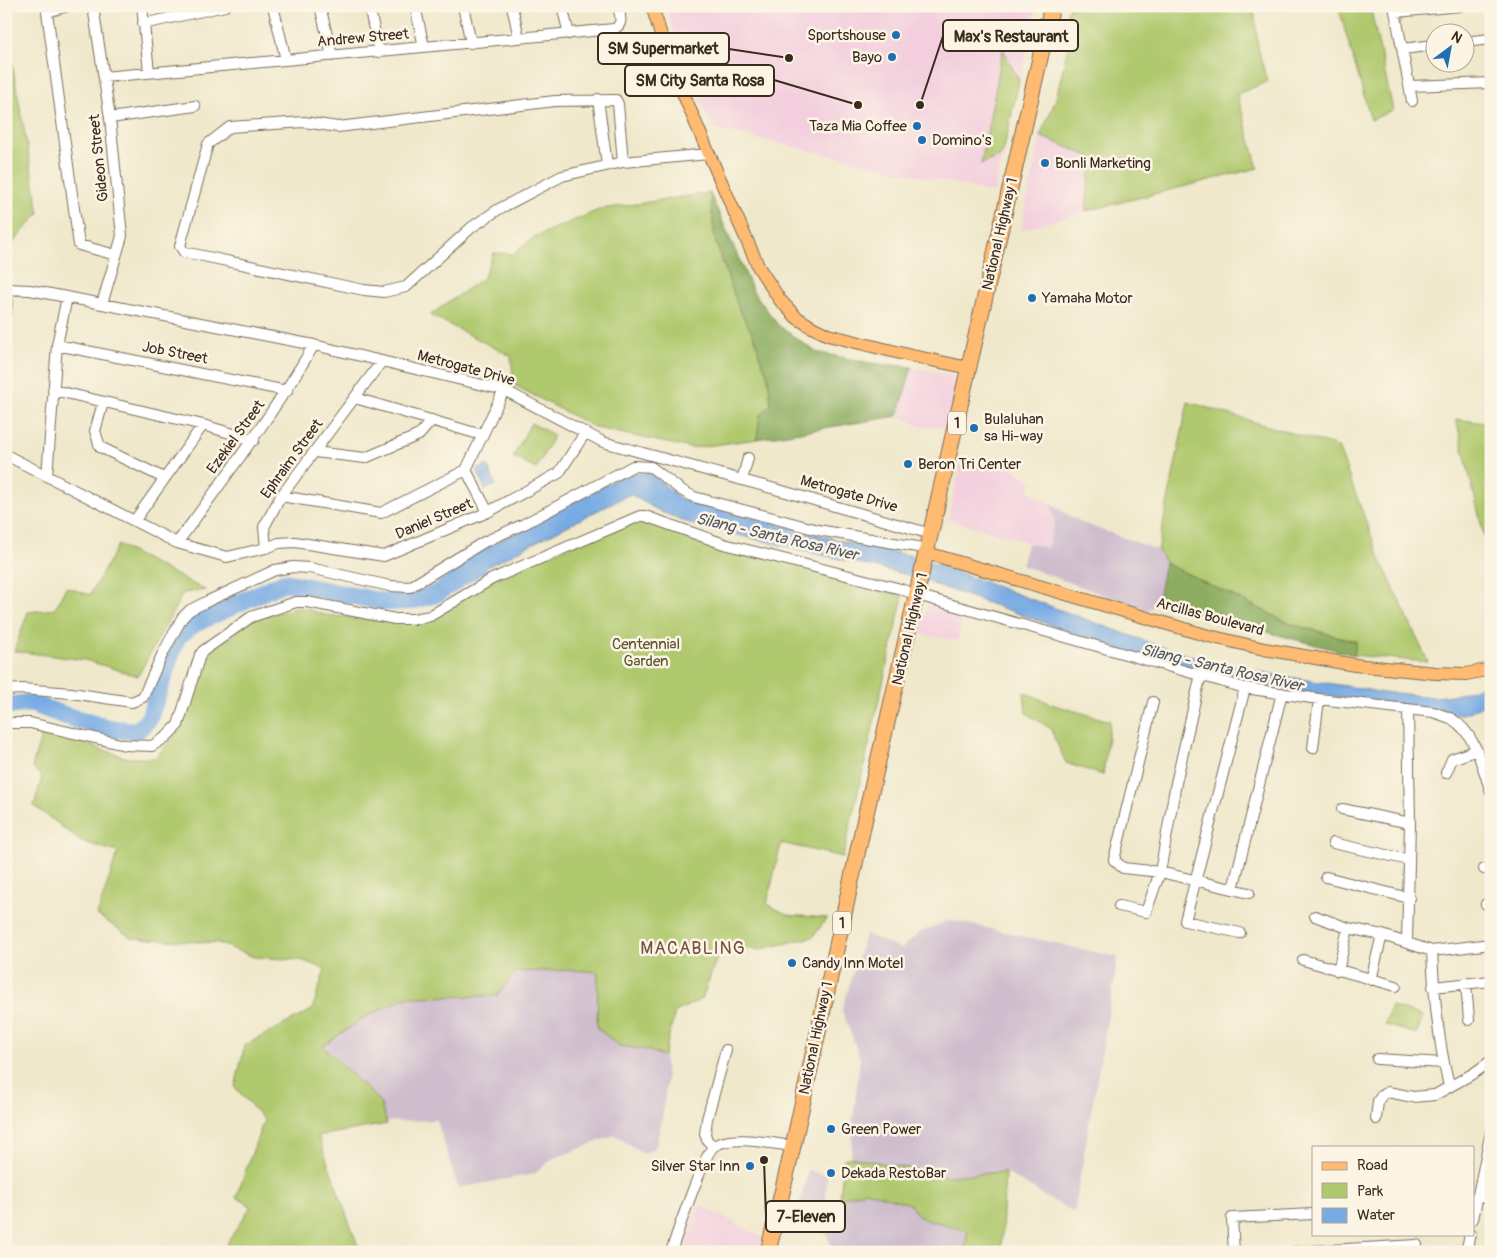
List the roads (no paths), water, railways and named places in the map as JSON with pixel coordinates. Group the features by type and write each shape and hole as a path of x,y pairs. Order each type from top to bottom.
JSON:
{"highway":[{"name":"National Highway 1","path":"768,1252 863,827 1052,6"}],"main road":[{"path":"652,6 668,58 759,268 775,294 796,316 828,335 970,368"},
{"name":"Arcillas Boulevard","path":"928,545 1205,635 1264,649 1355,665 1436,673 1466,674 1491,669"}],"street":[{"path":"68,6 47,12 79,245 116,255"},
{"name":"Gideon Street","path":"93,6 110,118 122,236 102,304"},
{"path":"142,6 149,72"},
{"path":"143,24 225,6"},
{"path":"273,6 286,60"},
{"path":"320,6 332,56"},
{"path":"369,6 379,52"},
{"path":"415,6 424,47"},
{"path":"463,6 471,43"},
{"path":"512,6 519,38"},
{"path":"562,6 568,34"},
{"name":"Andrew Street","path":"104,77 614,29 619,27 621,23 618,6"},
{"path":"1412,101 1395,9 1460,6"},
{"path":"1474,41 1491,39"},
{"path":"1403,48 1424,46"},
{"path":"1410,86 1491,83"},
{"path":"598,99 607,165"},
{"path":"623,162 618,104 616,100 555,101 338,127 304,122 230,127 208,144 180,246 184,252 364,290 384,292 406,287 472,227 499,209 562,176 623,162 709,154"},
{"path":"110,118 195,106"},
{"path":"6,313 7,289"},
{"name":"Metrogate Drive","path":"7,289 30,290 314,345 504,390 603,442 742,480 928,545"},
{"path":"46,476 57,345 67,297"},
{"name":"Job Street","path":"57,345 287,391"},
{"name":"Ezekiel Street","path":"177,543 254,440 287,391 314,345"},
{"name":"Ephraim Street","path":"266,548 264,527 281,496 382,361"},
{"path":"53,390 103,403 203,424 254,440"},
{"path":"281,496 381,513 466,470 504,390"},
{"path":"355,398 482,435"},
{"path":"103,403 95,430 100,448 164,478"},
{"path":"315,452 365,458 419,434 432,420"},
{"path":"135,520 203,424"},
{"name":"Daniel Street","path":"266,548 279,543 295,542 384,556 488,512 558,473 586,433"},
{"path":"6,455 177,543 227,557 266,548"},
{"path":"742,480 748,458"},
{"path":"6,690 22,688 132,702 144,698 162,655 182,618 190,610 208,601 275,570 293,567 310,568 390,586 410,587 428,578 484,542 524,524 633,466 650,467 681,490 694,496 756,514 818,530 928,545"},
{"path":"466,470 488,512"},
{"path":"6,723 30,723 125,745 152,746 166,737 178,725 200,655 203,651 251,616 296,602 307,602 395,619 413,619 430,616 492,579 640,516 645,516 724,544 901,589 1202,674 1245,688 1319,699 1433,712 1450,718 1464,728 1477,750 1491,792"},
{"path":"1119,906 1146,912 1160,872 1176,783 1202,674"},
{"path":"1240,933 1185,921 1245,688"},
{"path":"1233,889 1282,693"},
{"path":"1313,748 1319,699"},
{"path":"1153,702 1114,860 1124,868 1160,872 1249,893"},
{"path":"1407,942 1410,823 1408,709"},
{"path":"1446,773 1452,759 1477,750"},
{"path":"1342,809 1410,823"},
{"path":"1333,842 1409,860"},
{"path":"1326,877 1409,898"},
{"path":"1315,916 1348,928 1382,935 1432,951 1491,944"},
{"path":"1338,971 1348,928"},
{"path":"1370,980 1382,935"},
{"path":"1432,951 1433,987 1443,1063 1449,1086"},
{"path":"1304,960 1396,986"},
{"path":"1433,987 1491,981"},
{"path":"1466,983 1469,1020"},
{"path":"713,1146 707,1140 705,1134 726,1050"},
{"path":"1377,1059 1443,1063"},
{"path":"1376,1119 1378,1101 1382,1095 1388,1092 1413,1097 1435,1094 1474,1073 1491,1061"},
{"path":"1474,1212 1491,1132"},
{"path":"675,1251 699,1174 713,1146 734,1141 749,1141 793,1146"},
{"path":"1476,1199 1491,1195"},
{"path":"1234,1252 1232,1218 1312,1214"},
{"path":"1466,1252 1470,1236"},
{"path":"1294,1252 1416,1248"}],"water":[{"path":"487,465 496,485 485,490 477,470"},
{"path":"628,473 651,474 681,499 838,540 916,557 1202,660 1275,675 1382,693 1433,697 1445,696 1459,694 1491,683 1491,702 1461,715 1255,685 1150,660 908,575 695,525 661,512 630,494 459,581 454,565"}],"waterway":[{"name":"Silang - Santa Rosa River","path":"6,706 30,703 107,728 137,731 149,719 177,637 194,624 284,582 384,602 410,601 436,594 478,566"}],"place":[{"name":"Sportshouse","path":"896,35"},
{"name":"Bayo","path":"892,57"},
{"name":"SM Supermarket","path":"789,58"},
{"name":"SM City Santa Rosa","path":"858,105"},
{"name":"Max's Restaurant","path":"920,105"},
{"name":"Taza Mia Coffee","path":"917,126"},
{"name":"Domino's","path":"922,140"},
{"name":"Bonli Marketing","path":"1045,163"},
{"name":"Yamaha Motor","path":"1032,298"},
{"name":"Bulaluhan sa Hi-way","path":"974,428"},
{"name":"Beron Tri Center","path":"908,464"},
{"name":"Candy Inn Motel","path":"792,963"},
{"name":"Green Power","path":"831,1129"},
{"name":"7-Eleven","path":"764,1160"},
{"name":"Silver Star Inn","path":"750,1166"},
{"name":"Dekada RestoBar","path":"831,1173"}],"district":[{"name":"MACABLING","path":"693,948"}],"park label":[{"name":"Centennial Garden","path":"646,652"}]}
